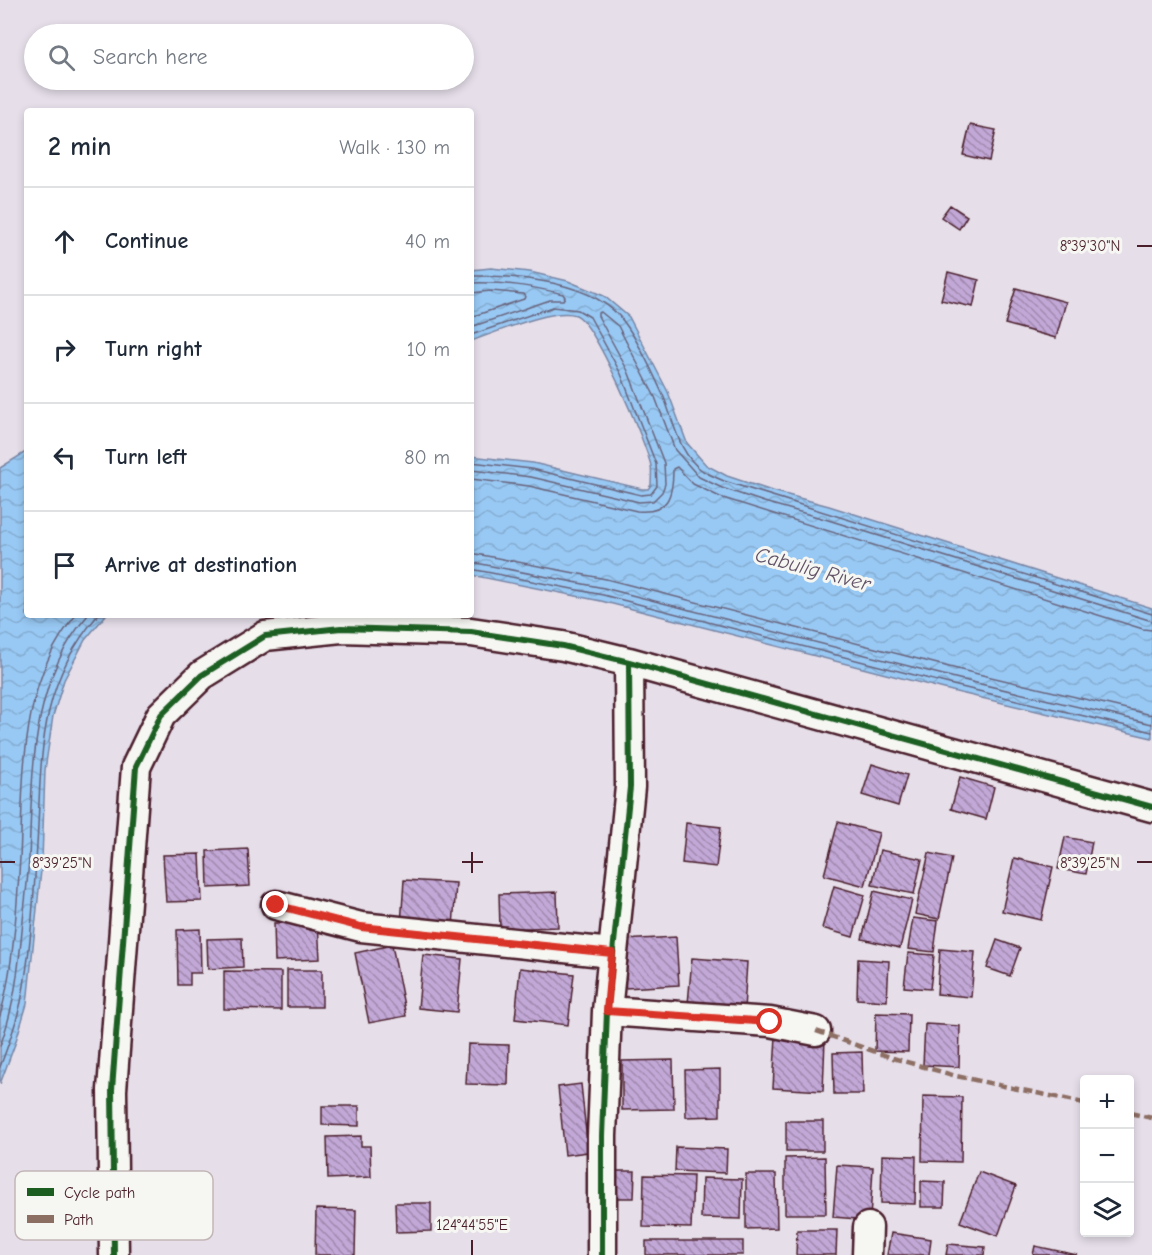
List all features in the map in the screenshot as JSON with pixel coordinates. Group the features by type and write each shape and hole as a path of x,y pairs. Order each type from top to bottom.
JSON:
{"street":[{"path":"113,1171 112,1090 136,766 161,715 202,675 265,636 341,628 471,632 563,646 629,662 1152,807"},
{"path":"602,1255 602,1136 607,1011 630,788 629,662"},
{"path":"276,905 361,927 612,953"},
{"path":"607,1011 770,1022 816,1031"},
{"path":"867,1255 868,1227"},
{"path":"114,1240 114,1255"}],"water":[{"name":"Cabulig River","path":"491,268 530,272 568,281 604,296 629,317 668,392 687,443 706,465 727,476 1152,608 1152,738 956,692 601,601 474,576 474,456 533,463 642,489 648,489 651,485 651,466 640,434 607,360 584,323 576,315 566,313 539,318 474,340 474,270"},
{"path":"24,453 24,618 103,618 85,640 64,680 53,716 45,770 42,861 27,1004 0,1084 0,468"}],"building":[{"path":"970,125 996,130 989,161 963,155"},
{"path":"950,205 967,216 959,229 941,217"},
{"path":"948,272 979,280 973,307 941,300"},
{"path":"1016,288 1066,302 1056,338 1005,324"},
{"path":"872,764 907,775 898,806 862,795"},
{"path":"960,777 994,787 986,819 951,809"},
{"path":"838,822 879,833 865,886 824,875"},
{"path":"686,823 721,827 716,867 682,863"},
{"path":"1065,837 1092,842 1086,874 1058,869"},
{"path":"248,849 250,886 208,888 207,851"},
{"path":"880,850 922,859 914,894 872,885"},
{"path":"929,853 952,858 939,919 915,914"},
{"path":"200,854 202,901 166,902 163,855"},
{"path":"1014,858 1053,867 1041,920 1002,911"},
{"path":"404,880 456,883 453,928 401,925"},
{"path":"834,886 865,895 853,937 822,928"},
{"path":"874,891 912,900 900,948 862,939"},
{"path":"557,892 558,927 500,929 499,894"},
{"path":"913,918 938,921 934,952 908,949"},
{"path":"318,922 320,959 275,961 274,923"},
{"path":"200,929 201,973 190,973 190,985 178,985 177,930"},
{"path":"676,937 679,985 625,988 622,940"},
{"path":"242,938 243,967 208,969 207,939"},
{"path":"997,940 1020,948 1010,976 987,968"},
{"path":"392,945 406,1016 369,1023 355,953"},
{"path":"940,949 975,952 971,997 937,994"},
{"path":"908,953 934,955 930,989 904,987"},
{"path":"423,955 462,959 457,1012 418,1008"},
{"path":"692,958 747,962 744,1009 688,1004"},
{"path":"858,959 889,961 887,1001 857,999"},
{"path":"520,968 574,974 568,1025 515,1019"},
{"path":"287,970 322,970 322,1007 287,1007"},
{"path":"224,971 281,972 281,1010 224,1009"},
{"path":"876,1013 909,1014 908,1052 875,1051"},
{"path":"925,1024 960,1026 959,1067 923,1065"},
{"path":"776,1036 825,1039 823,1091 773,1088"},
{"path":"468,1044 509,1045 508,1085 466,1084"},
{"path":"862,1052 863,1094 834,1094 833,1053"},
{"path":"673,1060 674,1109 622,1110 622,1061"},
{"path":"720,1069 720,1116 686,1117 685,1070"},
{"path":"581,1084 588,1152 565,1155 558,1087"},
{"path":"923,1096 962,1097 961,1162 922,1161"},
{"path":"322,1106 359,1106 359,1126 322,1125"},
{"path":"786,1121 823,1121 823,1151 786,1151"},
{"path":"361,1136 361,1146 370,1146 371,1177 328,1179 327,1137"},
{"path":"676,1147 727,1149 726,1173 675,1171"},
{"path":"882,1155 916,1156 915,1204 881,1203"},
{"path":"825,1157 826,1214 785,1214 785,1158"},
{"path":"837,1165 873,1167 870,1220 833,1217"},
{"path":"611,1171 635,1171 634,1198 611,1198"},
{"path":"979,1172 1016,1186 998,1236 960,1222"},
{"path":"746,1174 776,1174 777,1228 746,1229"},
{"path":"644,1175 693,1176 691,1228 643,1227"},
{"path":"702,1178 742,1179 741,1219 701,1218"},
{"path":"921,1181 945,1182 944,1207 921,1207"},
{"path":"395,1203 431,1203 431,1231 396,1232"},
{"path":"316,1209 356,1210 355,1255 315,1255"},
{"path":"797,1230 837,1230 836,1255 796,1255"},
{"path":"891,1233 931,1239 929,1255 887,1255"},
{"path":"646,1241 743,1241 743,1255 646,1255"},
{"path":"948,1244 985,1247 984,1255 946,1255"},
{"path":"1035,1246 1077,1255 1033,1255"}],"marked path":[{"path":"816,1031 893,1058 956,1076 1080,1102"},
{"path":"1134,1114 1152,1118"}],"cycle path":[{"path":"113,1171 112,1090 136,767 161,715 202,675 265,636 341,628 471,632 563,646 629,662 1152,807"},
{"path":"602,1255 602,1136 607,1011 630,787 629,662"},
{"path":"114,1240 114,1255"}],"route":[{"path":"276,905 361,927 612,953 607,1011 770,1022"}]}
